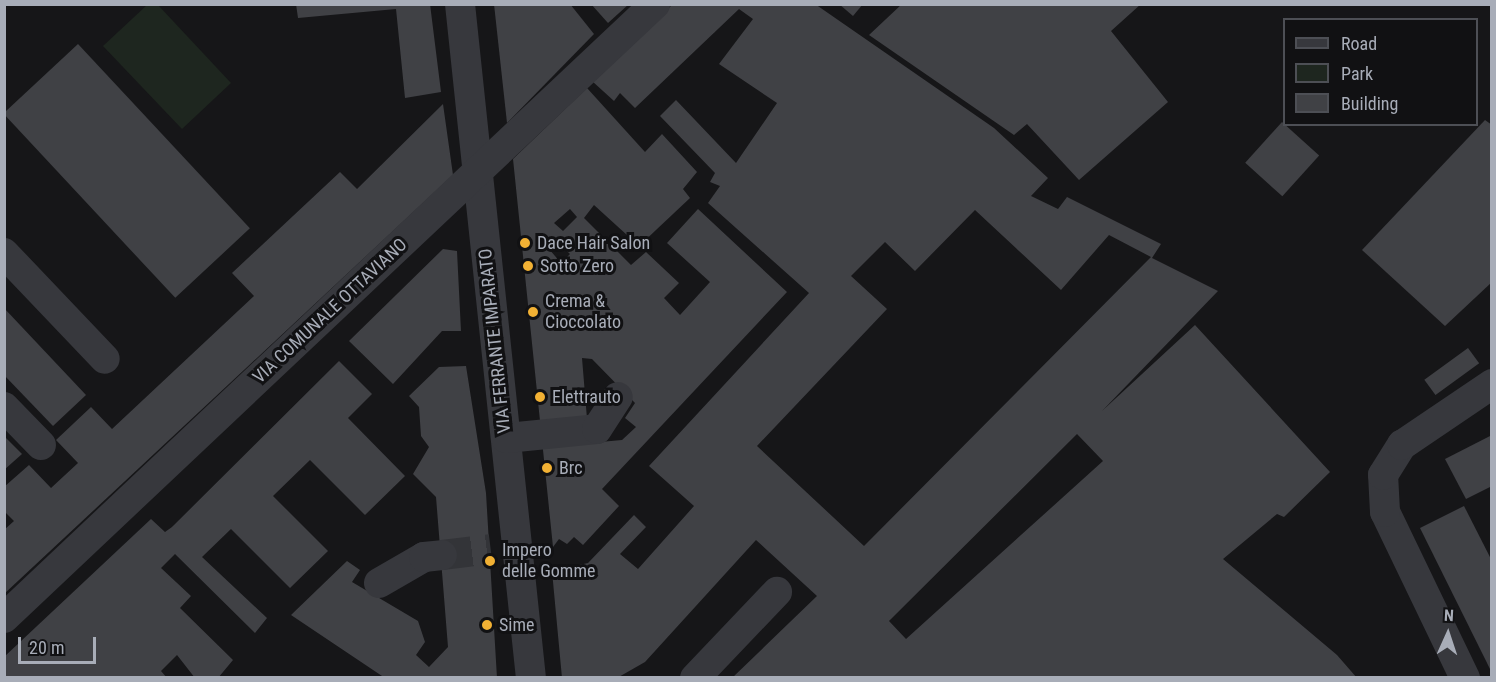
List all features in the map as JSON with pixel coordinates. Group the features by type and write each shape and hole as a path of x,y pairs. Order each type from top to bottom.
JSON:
{"street":[{"name":"VIA FERRANTE IMPARATO","path":"460,4 476,174 506,438 504,548 531,678"},
{"name":"VIA COMUNALE OTTAVIANO","path":"4,618 655,4"},
{"path":"4,253 105,359"},
{"path":"1465,678 1385,512 1383,475 1402,444 1491,384"},
{"path":"506,438 597,429 618,397"},
{"path":"4,406 41,445"},
{"path":"379,583 424,557 442,555"},
{"path":"695,678 777,592"}],"green space":[{"path":"147,5 158,5 231,83 182,129 103,46"}],"building":[{"path":"296,4 430,4 441,92 405,98 396,9 298,18"},
{"path":"494,4 570,4 594,34 507,123"},
{"path":"591,4 629,4 608,23"},
{"path":"673,4 815,4 994,128 1048,178 1031,196 1058,209 1067,197 1161,244 1152,258 1218,291 1102,411 1195,325 1330,472 1284,517 1277,514 1223,559 1337,655 1357,678 732,678 817,596 756,540 645,662 617,678 562,678 552,571 588,563 634,515 646,527 620,554 638,569 694,506 649,466 809,293 708,203 720,186 710,182 715,173 660,116 676,100 736,163 777,103 719,64 753,19 739,9 635,108 620,93 614,101 592,81","holes":["975,210 1061,290 1109,235 1151,257 864,546 757,446 887,309 851,276 885,242 915,271","1077,434 1103,461 906,639 889,621"]},
{"path":"839,4 863,4 853,16"},
{"path":"902,4 1141,4 1111,31 1168,102 1079,180 1027,124 1014,135 869,35"},
{"path":"78,44 250,228 175,298 4,114"},
{"path":"587,88 645,152 662,134 697,172 683,189 690,198 639,246 594,205 584,218 631,265 646,252 679,283 664,298 680,315 710,282 667,243 698,209 787,292 602,489 619,506 583,545 574,537 567,544 559,539 553,547 513,159","holes":["570,209 577,217 563,231 554,223","557,241 570,254 561,263 549,249","582,358 592,359 635,403 625,418 636,427 622,440 589,443"]},
{"path":"443,104 453,175 4,594 4,530 14,521 4,511 4,487 29,465 51,488 78,463 56,440 91,407 112,429 254,296 232,273 340,172 357,189"},
{"path":"1485,120 1492,125 1492,282 1445,326 1362,250"},
{"path":"1282,122 1283,126 1286,126 1319,155 1282,196 1245,163"},
{"path":"443,249 457,251 461,331 442,331 393,384 349,341"},
{"path":"4,308 86,395 53,426 4,375"},
{"path":"1468,348 1479,363 1435,395 1424,380"},
{"path":"339,361 372,394 348,418 405,476 365,515 310,460 273,496 328,551 290,588 231,529 202,557 267,618 255,633 175,554 161,568 191,596 180,608 233,660 218,678 195,678 177,655 161,671 167,678 4,678 4,657 151,519 165,532 172,527"},
{"path":"466,366 486,493 497,678 385,678 291,615 347,561 360,570 352,582 418,621 425,642 416,655 429,667 448,647 436,497 413,474 429,447 421,436 419,407 409,396 439,367"},
{"path":"1492,435 1492,486 1466,499 1445,459"},
{"path":"4,436 22,454 4,470"},
{"path":"1464,506 1492,561 1492,673 1420,528"}],"tunnel":[{"path":"442,555 491,549"}],"place":[{"name":"Dace Hair Salon","path":"525,243"},
{"name":"Sotto Zero","path":"528,266"},
{"name":"Crema & Cioccolato","path":"533,312"},
{"name":"Elettrauto","path":"540,397"},
{"name":"Brc","path":"547,468"},
{"name":"Impero delle Gomme","path":"490,561"},
{"name":"Sime","path":"487,625"}]}
